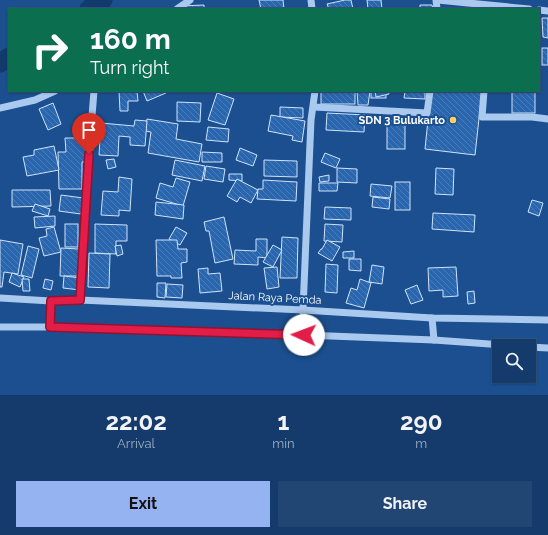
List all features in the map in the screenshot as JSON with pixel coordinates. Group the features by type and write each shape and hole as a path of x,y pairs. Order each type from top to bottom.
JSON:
{"street":[{"path":"178,8 190,0"},
{"path":"437,0 519,8"},
{"path":"0,108 35,100 53,92"},
{"path":"80,300 89,154 94,127 92,116 94,92"},
{"path":"304,335 303,310 311,120 315,92"},
{"path":"314,107 427,113 430,92"},
{"path":"484,92 482,117 532,117 548,119"},
{"name":"Jalan Raya Pemda","path":"0,298 303,310 432,318 548,320"},
{"path":"50,327 51,301"},
{"path":"432,318 434,340"},
{"path":"0,327 50,327 304,335 434,340 492,344"},
{"path":"536,347 548,348"}],"building":[{"path":"259,0 283,0 284,8 261,8"},
{"path":"351,0 353,8 329,8 327,4"},
{"path":"367,0 381,0 382,8 368,8"},
{"path":"204,5 204,8 179,8 179,6"},
{"path":"420,5 432,5 433,8 420,8"},
{"path":"542,18 548,18 548,38 543,37"},
{"path":"542,48 548,48 548,65 542,65"},
{"path":"119,92 137,92 138,101 128,101 128,111 120,111"},
{"path":"143,92 166,93 147,101"},
{"path":"321,92 355,92 355,104 321,104"},
{"path":"357,92 370,92 368,105 358,105"},
{"path":"371,92 386,92 386,98 371,98"},
{"path":"375,92 388,92 389,94 376,97"},
{"path":"405,92 425,92 425,99 404,98"},
{"name":"SDN 3 Bulukarto","path":"431,92 482,92 475,155 425,149"},
{"path":"512,92 535,92 535,113 512,113"},
{"path":"217,93 234,99 225,125 208,120"},
{"path":"177,102 201,103 200,122 177,121"},
{"path":"53,103 61,124 48,130 39,109"},
{"path":"280,107 303,108 303,118 280,117"},
{"path":"327,113 365,115 364,132 326,130"},
{"path":"271,115 305,121 302,142 292,140 293,136 268,131"},
{"path":"147,119 178,124 176,139 202,144 199,162 148,153 151,132 145,131"},
{"path":"135,120 147,121 145,146 130,145 130,137 119,136 118,156 99,155 101,123 134,126"},
{"path":"387,121 405,121 405,149 387,149"},
{"path":"208,127 229,129 228,142 206,140"},
{"path":"65,138 86,138 88,162 82,162 82,189 59,189 58,152 66,152"},
{"path":"54,146 59,170 27,176 23,157 34,155 34,150"},
{"path":"240,148 257,155 253,166 236,160"},
{"path":"202,152 222,153 222,162 202,162"},
{"path":"325,153 340,159 336,168 321,162"},
{"path":"114,159 116,167 108,169 106,160"},
{"path":"175,160 205,166 202,181 172,175"},
{"path":"264,160 297,161 297,177 264,176"},
{"path":"206,166 225,169 223,182 204,179"},
{"path":"337,168 357,169 357,183 337,182"},
{"path":"436,168 454,169 453,195 435,194"},
{"path":"229,174 242,174 242,181 229,180"},
{"path":"329,175 329,181 320,182 319,177"},
{"path":"119,177 132,179 130,211 119,210 119,216 101,215 103,191 118,192"},
{"path":"176,178 190,182 183,206 156,198 160,183 173,187"},
{"path":"237,179 258,190 251,203 240,197 237,202 227,196"},
{"path":"263,180 297,182 296,201 257,199 258,189 263,189"},
{"path":"395,182 410,182 410,210 395,210"},
{"path":"319,183 338,183 337,191 319,191"},
{"path":"371,184 392,186 390,198 370,196"},
{"path":"12,190 50,190 51,206 12,207"},
{"path":"61,195 83,198 81,214 59,211"},
{"path":"373,197 390,199 389,209 372,207"},
{"path":"532,200 543,203 539,216 528,212"},
{"path":"156,202 184,205 183,219 155,215"},
{"path":"35,204 50,209 48,216 32,211"},
{"path":"325,207 351,208 351,220 324,219"},
{"path":"433,213 475,215 474,232 432,229"},
{"path":"55,216 55,226 35,228 34,217"},
{"path":"224,217 233,259 215,263 209,231 206,231 204,222"},
{"path":"65,224 78,224 78,247 65,247"},
{"path":"95,224 127,225 127,241 116,241 116,254 95,253"},
{"path":"325,224 343,225 342,242 324,241"},
{"path":"54,227 61,252 44,256 39,238 47,236 46,229"},
{"path":"176,227 187,233 180,245 169,239"},
{"path":"282,237 298,238 297,278 280,278"},
{"path":"256,239 267,239 267,258 258,257 258,265 234,264 235,250 256,251"},
{"path":"0,240 23,244 18,274 4,272 2,287 0,287"},
{"path":"156,240 177,240 178,249 187,249 187,262 181,263 182,278 157,276"},
{"path":"327,240 340,247 332,261 318,253"},
{"path":"121,245 123,254 117,256 115,246"},
{"path":"273,245 282,250 273,267 263,262"},
{"path":"28,246 39,249 32,278 21,275"},
{"path":"61,248 79,249 78,276 60,276"},
{"path":"354,251 354,258 343,258 343,252"},
{"path":"89,253 110,254 109,288 88,287"},
{"path":"349,259 361,259 361,271 349,270"},
{"path":"326,264 338,265 337,293 325,292"},
{"path":"372,265 384,267 382,284 369,282"},
{"path":"277,267 279,287 267,289 264,268"},
{"path":"456,267 458,296 443,297 443,290 429,291 428,268"},
{"path":"208,268 208,274 220,273 222,291 200,293 198,269"},
{"path":"12,273 24,277 20,287 9,282"},
{"path":"64,276 81,278 80,290 63,288"},
{"path":"22,279 29,279 30,291 23,291"},
{"path":"45,279 53,281 51,290 43,288"},
{"path":"360,279 371,283 364,308 346,303 351,288 357,290"},
{"path":"157,283 166,283 165,298 157,297"},
{"path":"167,284 183,285 182,298 166,297"},
{"path":"417,285 423,300 411,304 405,290"},
{"path":"474,291 475,303 468,304 467,292"}],"waterway":[{"path":"91,8 103,0"},
{"path":"0,63 8,58"}],"place":[{"name":"SDN 3 Bulukarto","path":"453,120"}],"route":[{"path":"89,154 80,300 51,301 50,327 304,335"}]}
